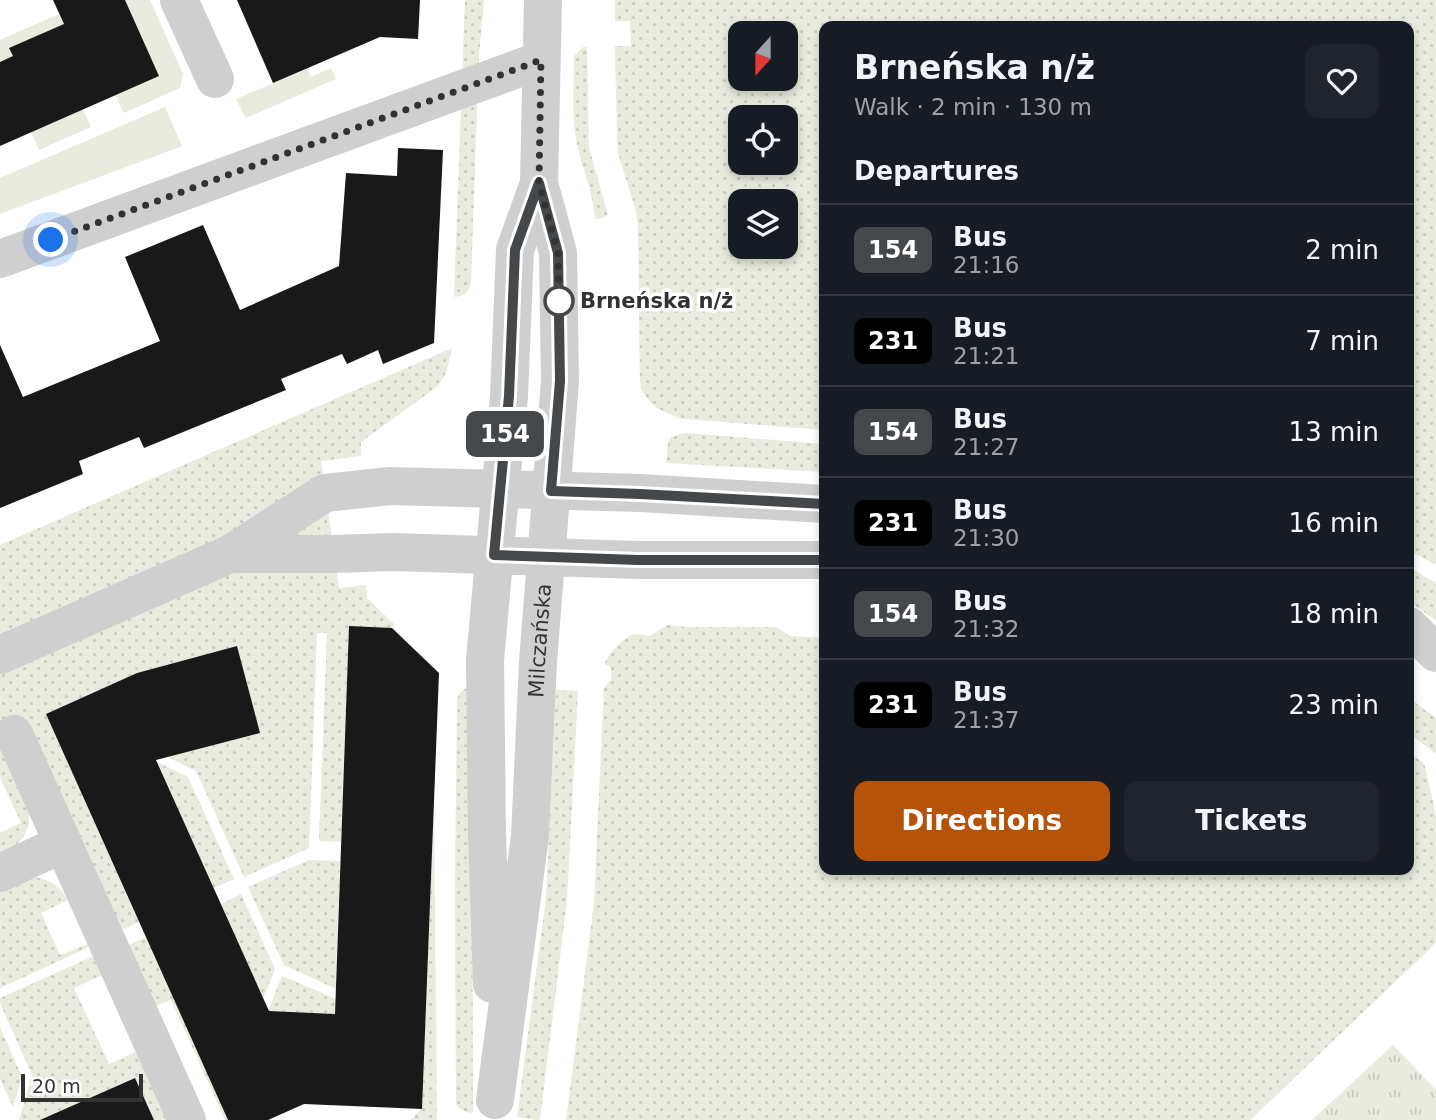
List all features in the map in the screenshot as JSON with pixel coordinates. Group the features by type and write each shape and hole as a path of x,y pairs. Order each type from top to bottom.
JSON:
{"street":[{"path":"179,0 215,79"},
{"name":"Milczańska","path":"495,1110 530,836 537,662 560,381 558,253 539,183 542,0"},
{"path":"0,259 541,60"},
{"name":"Milczańska","path":"495,1110 485,660 509,396 515,250 539,183"},
{"path":"0,655 230,554 325,493 390,486 640,494 819,504"},
{"path":"230,554 393,552 638,560 819,560"},
{"path":"1414,630 1436,653"},
{"path":"1414,657 1436,669"},
{"path":"14,734 187,1120"},
{"path":"0,873 62,844"}],"green space":[{"path":"125,0 150,0 183,74 180,88 124,113 115,95"},
{"path":"465,0 484,0 479,56 471,282 466,293 454,297"},
{"path":"615,0 1436,0 1436,565 1414,553 1414,21 819,21 819,430 685,419 656,407 642,390 638,226 618,153 617,137 615,46 631,46 630,21 615,21"},
{"path":"59,14 67,33 10,49 13,56 0,62 0,40"},
{"path":"583,47 587,47 589,148 608,215 601,219 595,219 575,133 574,56"},
{"path":"331,68 336,79 246,118 236,99 307,69 311,77"},
{"path":"165,107 182,146 0,214 0,178"},
{"path":"83,109 91,127 39,150 31,132"},
{"path":"452,348 446,373 438,386 361,442 361,456 321,461 339,588 366,585 367,598 395,625 392,628 349,627 341,842 319,841 327,633 317,633 309,848 244,877 196,771 168,757 259,732 237,646 137,673 46,714 116,871 134,887 125,892 139,922 117,932 0,732 0,545"},
{"path":"685,433 819,444 819,472 666,463 671,437"},
{"path":"1414,570 1436,583 1436,620 1414,605"},
{"path":"667,625 776,627 790,636 819,638 819,875 1414,875 1414,756 1425,766 1436,816 1436,943 1250,1120 566,1120 594,903 604,687 611,680 611,668 605,664 612,652 628,637 636,634 650,636"},
{"path":"472,687 473,1113 463,1111 456,1104 455,885 457,700 462,690"},
{"path":"556,690 578,691 567,900 538,1120 517,1117 546,898"},
{"path":"1414,702 1436,718 1436,754 1414,737"},
{"path":"0,743 29,810 29,824 15,847 0,859 0,833 21,823 0,777"},
{"path":"157,762 188,777 234,879 214,888"},
{"path":"434,805 437,1120 410,1120 422,1108"},
{"path":"309,860 340,861 336,979 343,992 284,965 248,887"},
{"path":"30,876 52,883 68,900 41,913 60,955 88,944 89,947 0,988 0,885"},
{"path":"241,894 275,969 263,999 221,904"},
{"path":"146,937 148,942 157,938 228,1120 225,1120 171,1000 151,1008 124,947"},
{"path":"94,956 102,975 74,988 109,1064 136,1052 167,1120 154,1120 134,1078 40,1120 19,1120 32,1075 0,998"},
{"path":"282,976 343,1002 342,1014 268,1011"},
{"path":"0,1027 22,1077 13,1107 0,1079"},
{"path":"1393,1045 1436,1090 1436,1120 1312,1120"}],"building":[{"path":"53,0 125,0 159,76 0,146 0,62 13,56 9,48 64,24"},
{"path":"237,0 420,0 418,39 380,37 273,83"},
{"path":"398,148 443,150 434,343 383,364 378,350 347,364 342,354 281,379 286,390 144,448 139,437 79,461 83,474 0,508 0,345 23,397 160,341 125,257 203,225 240,310 339,266 346,173 397,176"},
{"path":"349,626 392,628 439,673 422,1109 304,1104 268,1120 228,1120 46,714 137,673 237,646 260,733 156,760 269,1011 335,1014"},
{"path":"135,1078 154,1120 40,1120"}],"bus line":[{"name":"154","path":"819,504 551,491 560,381 558,253 539,183 515,250 509,396 494,555 638,560 819,560"}],"place":[{"name":"Brneńska n/ż","path":"559,301"}],"route":[{"path":"51,240 541,60 539,183 558,253 559,301"}]}
